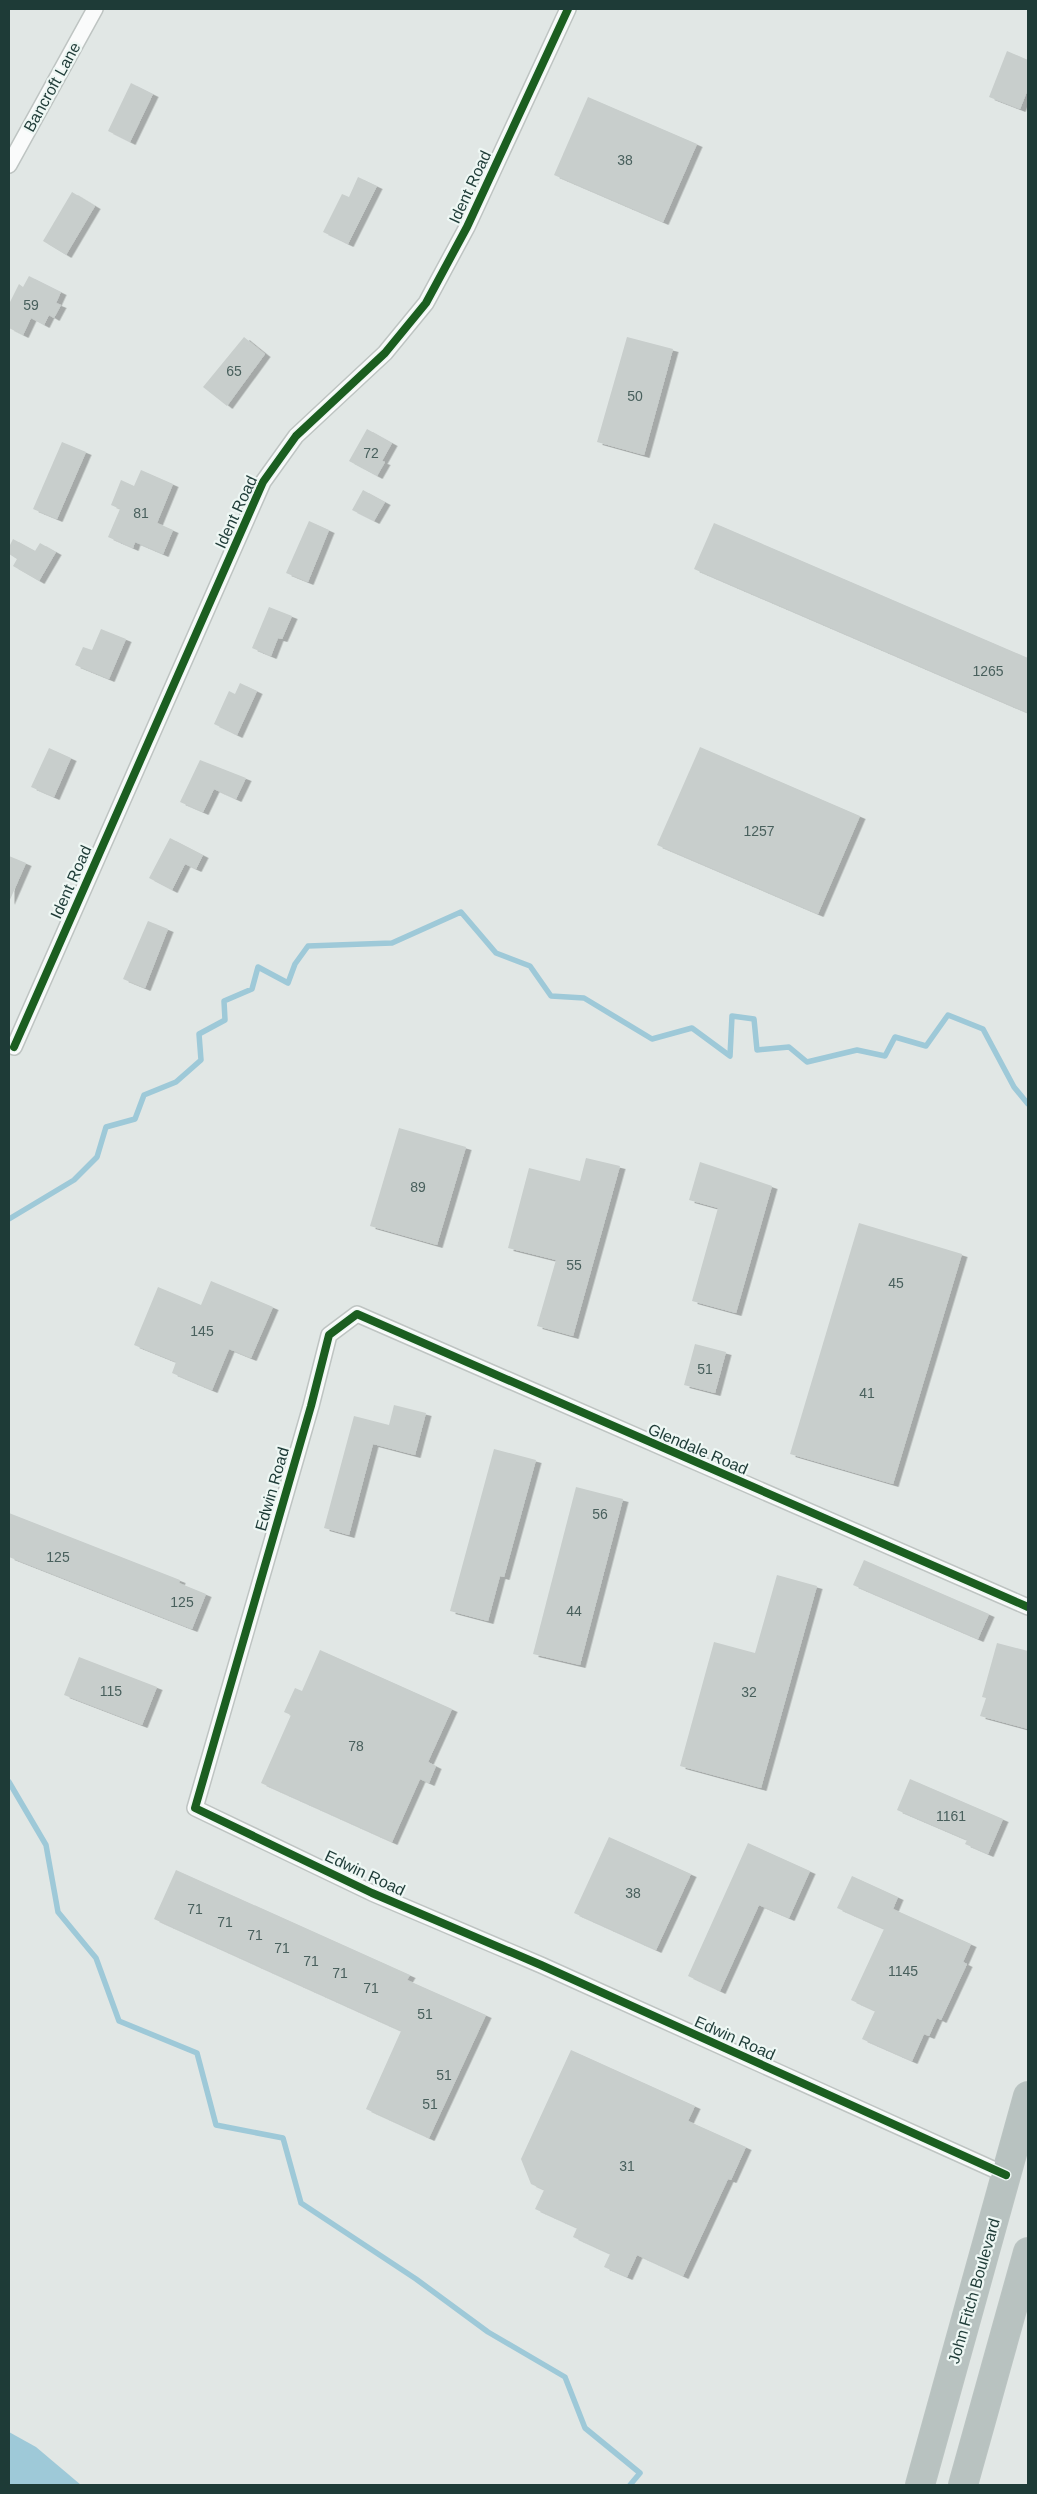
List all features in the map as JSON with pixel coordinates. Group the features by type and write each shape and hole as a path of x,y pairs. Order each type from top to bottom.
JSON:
{"highway":[{"name":"John Fitch Boulevard","path":"920,2485 1028,2096"},
{"path":"963,2485 1028,2252"}],"street":[{"name":"Bancroft Lane","path":"9,165 95,9"},
{"name":"Ident Road","path":"14,1047 263,482 296,436 385,353 426,303 467,227 568,9"},
{"name":"Glendale Road","path":"357,1314 1028,1607"},
{"name":"Edwin Road","path":"357,1314 329,1335 195,1808 372,1893 549,1968 1006,2176"}],"water":[{"path":"9,2432 36,2447 81,2485 9,2485"}],"building":[{"path":"1007,51 1028,60 1028,89 1020,109 989,97"},
{"path":"131,83 153,94 130,142 108,131"},
{"path":"588,97 697,144 663,222 554,175"},
{"path":"358,177 377,186 348,244 323,232 342,194 349,197"},
{"path":"72,192 95,206 66,255 43,241"},
{"path":"29,276 61,292 56,303 61,305 54,318 49,315 44,325 31,318 23,335 9,328 9,304 19,284 23,287"},
{"path":"244,337 265,354 227,406 203,387"},
{"path":"627,337 673,349 644,455 597,442"},
{"path":"367,429 392,443 382,461 385,462 377,476 349,461"},
{"path":"62,442 86,452 57,519 33,509"},
{"path":"141,470 173,484 157,523 173,530 163,554 135,542 133,548 108,537 120,509 111,505 121,480 134,486"},
{"path":"363,490 385,502 374,521 352,510"},
{"path":"309,521 329,530 308,582 286,573"},
{"path":"714,523 1028,658 1028,713 694,569"},
{"path":"13,539 35,551 40,543 56,552 39,581 13,566 17,559 9,554 9,547"},
{"path":"269,607 292,616 282,639 278,638 271,656 252,648"},
{"path":"101,629 126,639 109,679 75,665 83,647 92,650"},
{"path":"240,683 257,691 237,735 214,724 229,691 235,694"},
{"path":"700,747 860,816 818,914 657,845"},
{"path":"49,748 71,758 54,797 31,787"},
{"path":"200,760 246,778 236,799 214,789 203,812 180,802"},
{"path":"170,838 203,855 196,869 185,864 172,890 149,878"},
{"path":"9,856 26,863 9,902"},
{"path":"148,921 168,929 145,988 123,979"},
{"path":"399,1128 466,1147 437,1245 370,1226"},
{"path":"586,1158 620,1166 573,1336 537,1326 556,1260 508,1248 529,1168 580,1181"},
{"path":"700,1162 772,1186 736,1313 692,1301 718,1208 689,1200"},
{"path":"859,1223 962,1254 893,1484 790,1454"},
{"path":"211,1281 273,1307 251,1358 229,1349 212,1390 172,1373 176,1362 134,1345 158,1287 201,1305"},
{"path":"695,1344 726,1352 715,1393 684,1385"},
{"path":"394,1405 426,1413 415,1455 373,1444 349,1535 324,1528 354,1416 389,1425"},
{"path":"494,1449 536,1460 504,1577 500,1576 488,1621 450,1611"},
{"path":"576,1487 623,1499 580,1665 533,1654"},
{"path":"9,1513 180,1580 179,1583 206,1594 192,1629 9,1557"},
{"path":"864,1560 989,1614 978,1639 853,1585"},
{"path":"777,1575 817,1586 761,1788 680,1766 714,1642 755,1653"},
{"path":"997,1643 1028,1651 1028,1729 980,1716 986,1698 982,1697"},
{"path":"320,1650 452,1709 428,1762 436,1766 429,1783 420,1779 392,1842 261,1783 291,1715 284,1712 295,1688 302,1691"},
{"path":"79,1657 157,1687 142,1725 64,1695"},
{"path":"910,1779 1003,1819 988,1854 965,1844 967,1840 897,1810"},
{"path":"609,1837 691,1874 656,1950 574,1913"},
{"path":"748,1843 810,1871 789,1918 759,1905 720,1991 688,1976"},
{"path":"176,1870 410,1975 407,1980 486,2015 429,2138 366,2109 401,2031 154,1919"},
{"path":"852,1876 898,1897 893,1909 971,1944 963,1962 967,1964 941,2020 937,2018 929,2036 924,2034 912,2061 862,2039 875,2011 851,2000 884,1929 837,1908"},
{"path":"571,2050 695,2106 688,2121 746,2147 731,2180 728,2179 683,2276 637,2255 627,2277 604,2267 610,2254 573,2237 577,2228 535,2209 544,2190 531,2184 521,2159"}],"waterway":[{"path":"9,1219 74,1180 97,1157 106,1127 135,1119 144,1095 176,1082 201,1060 199,1034 225,1020 224,1001 252,989 258,967 288,983 295,964 308,946 392,943 461,912 496,953 530,966 551,996 584,998 652,1039 692,1028 730,1056 732,1016 754,1019 757,1050 789,1047 807,1062 857,1050 885,1056 895,1037 926,1046 948,1015 983,1029 1014,1087 1028,1104"},
{"path":"9,1782 46,1845 58,1912 96,1958 119,2021 197,2053 216,2125 283,2138 301,2203 416,2279 488,2332 565,2377 585,2428 640,2473 630,2485"}],"cycle path":[{"path":"14,1047 263,482 296,436 385,353 426,303 467,227 568,9"},
{"path":"1006,2175 541,1965 372,1893 195,1808 311,1406 329,1335 357,1314 1028,1607"}]}
